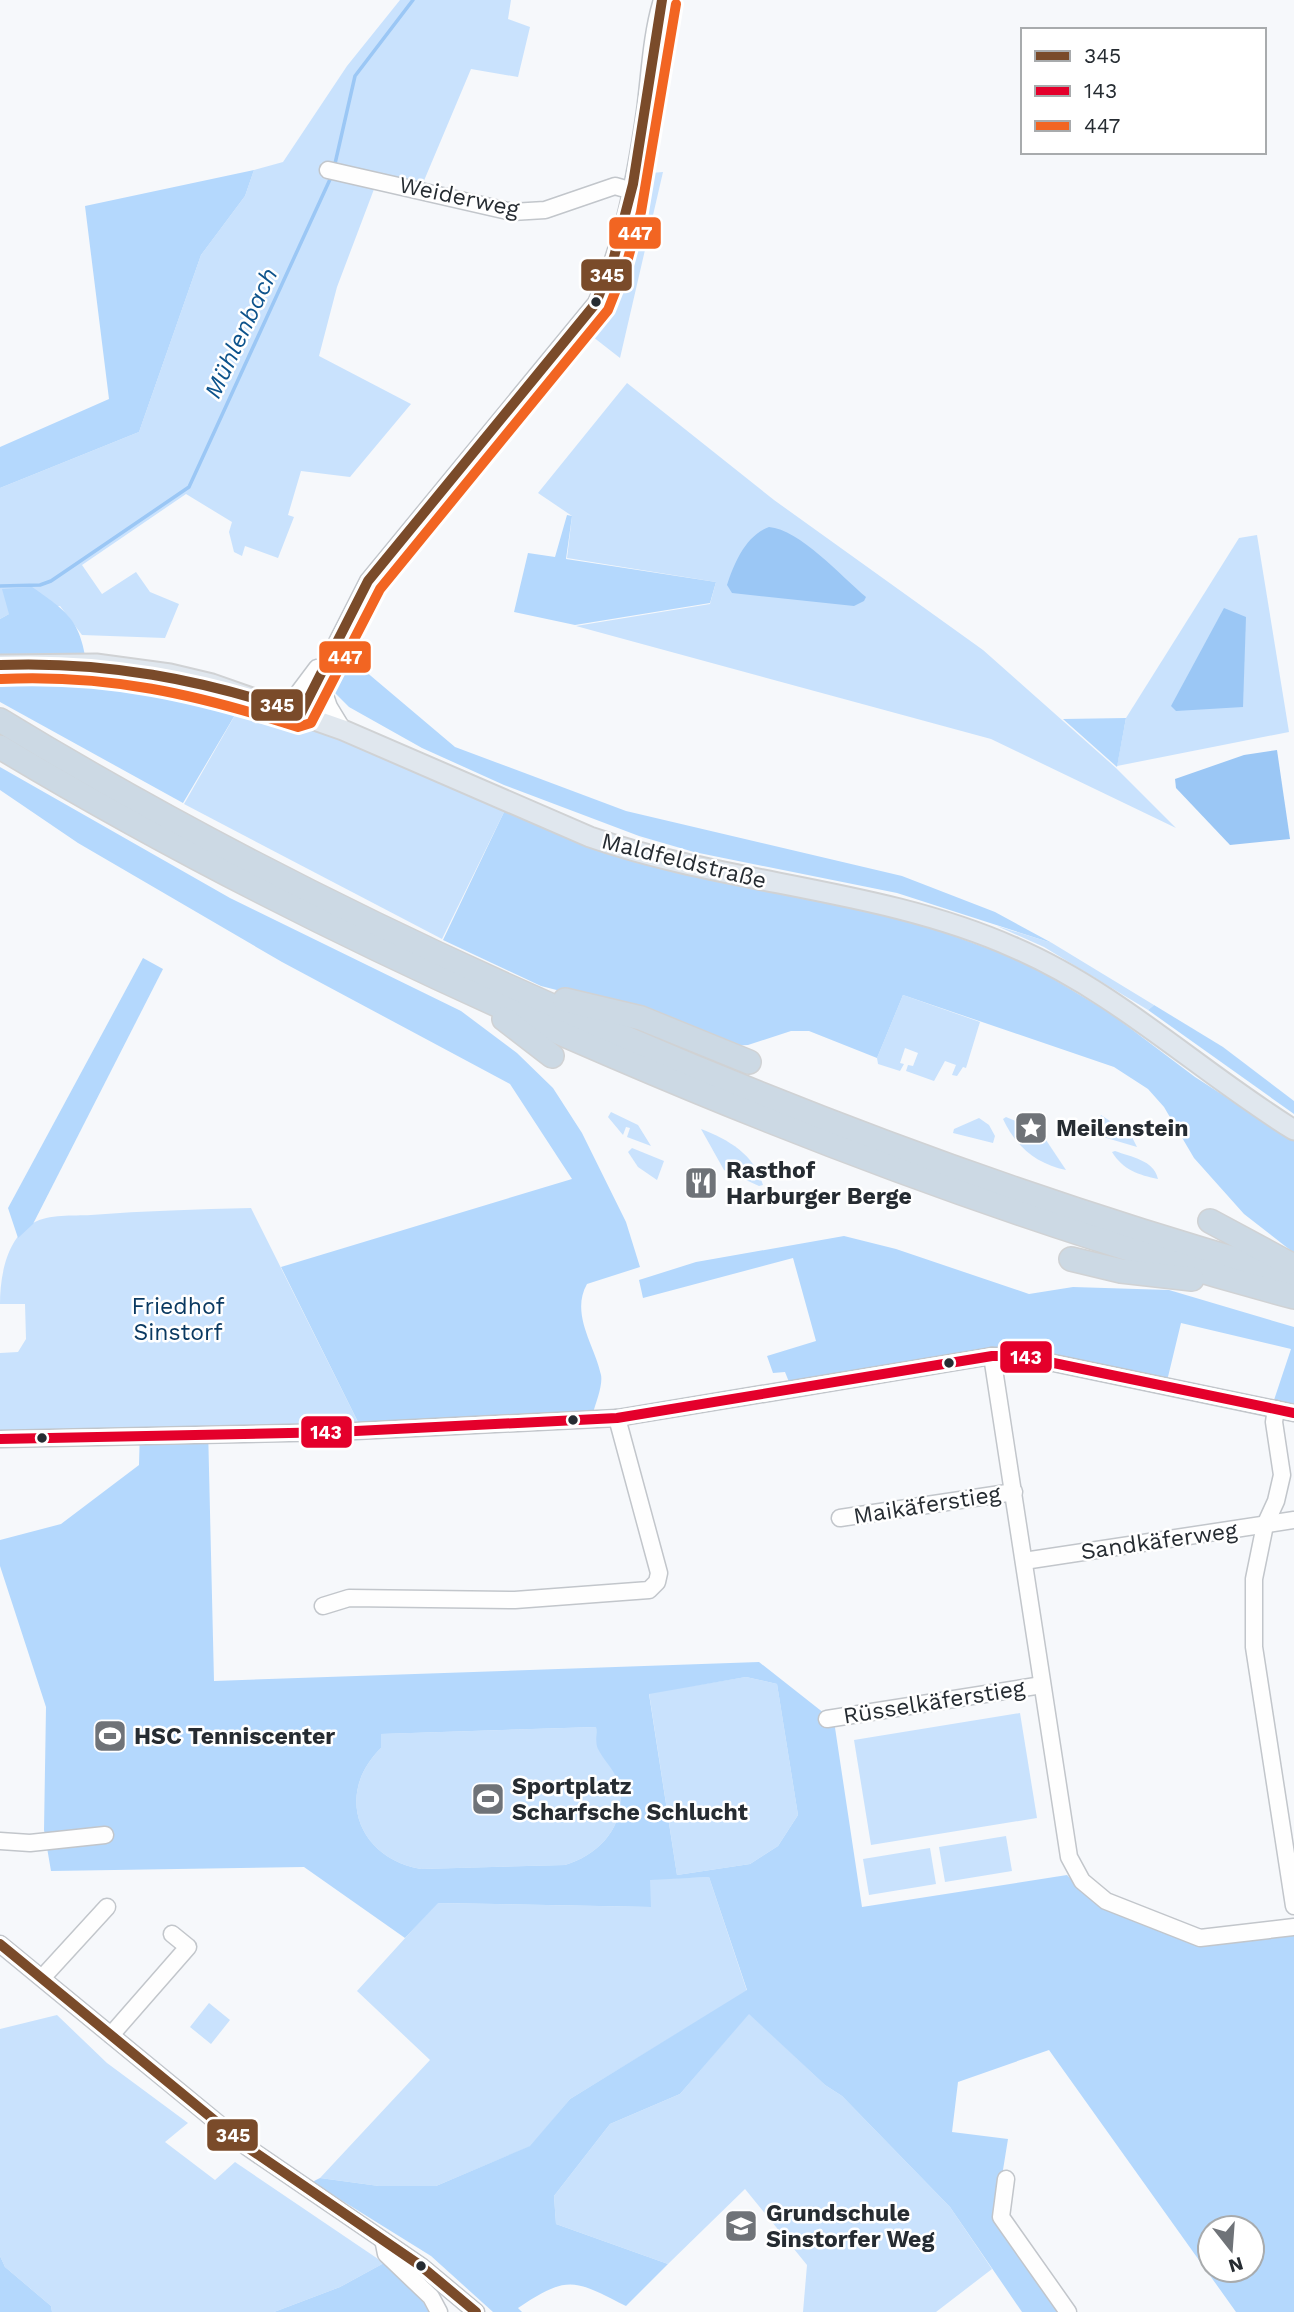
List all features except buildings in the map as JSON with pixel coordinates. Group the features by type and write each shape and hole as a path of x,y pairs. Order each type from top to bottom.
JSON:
{"highway":[{"path":"0,720 16,748 228,875 454,987 714,1099 854,1154 1012,1210 1294,1297"},
{"path":"16,748 491,980 738,1086 861,1134 1048,1200 1294,1276"},
{"path":"491,980 641,1018 749,1062"},
{"path":"454,987 552,1056"},
{"path":"1210,1221 1294,1266"},
{"path":"1071,1259 1121,1271 1265,1290"}],"main road":[{"name":"Maldfeldstraße","path":"0,666 62,662 136,668 212,684 343,730 590,837 628,850 737,877 910,911 1015,948 1100,994 1294,1130"}],"street":[{"path":"294,711 368,582 387,555 596,303 615,255 662,0"},
{"name":"Weiderweg","path":"328,170 512,212 557,207 615,186 629,190"},
{"path":"294,711 319,678 329,653"},
{"path":"319,678 330,707 343,730"},
{"path":"992,1356 1069,1857 1082,1881 1106,1902 1200,1938 1294,1927"},
{"path":"0,1439 336,1432 617,1418 992,1356 1020,1356 1294,1413"},
{"path":"1276,1409 1274,1422 1282,1475 1276,1501 1265,1525 1254,1579 1254,1647 1294,1906"},
{"path":"323,1606 349,1598 540,1600 642,1593 652,1588 659,1573 617,1418"},
{"name":"Maikäferstieg","path":"840,1518 1013,1492"},
{"name":"Sandkäferweg","path":"1024,1561 1294,1520"},
{"name":"Rüsselkäferstieg","path":"827,1719 1042,1685"},
{"path":"0,1841 30,1843 105,1835"},
{"path":"42,1978 107,1908"},
{"path":"111,2035 188,1947 172,1934"},
{"path":"0,1944 247,2147 421,2266 476,2312"},
{"path":"1006,2179 1001,2217 1068,2312"},
{"path":"385,2242 386,2254 431,2297 439,2312"}],"green space":[{"path":"400,0 511,0 508,19 530,27 518,77 471,69 423,183 379,176 337,287 319,356 411,404 350,477 301,471 288,515 294,517 278,558 245,546 242,556 234,552 229,532 232,522 186,494 82,565 102,594 136,572 150,592 179,604 165,638 82,635 60,606 9,614 0,619 0,488 139,432 201,255 245,196 254,170 283,162 347,66"},
{"path":"663,172 620,358 588,333 614,276 639,174"},
{"path":"627,383 774,500 983,650 1116,768 1176,828 991,739 576,626 710,604 716,582 567,558 572,516 538,493"},
{"path":"1257,535 1289,732 1117,766 1126,718 1239,538"},
{"path":"242,703 362,748 505,810 442,939 184,804"},
{"path":"997,926 1052,943 1154,1005 1148,1010 1044,947"},
{"path":"903,995 980,1022 966,1068 963,1067 957,1076 952,1075 956,1065 945,1061 934,1081 906,1071 908,1065 913,1066 918,1053 905,1048 900,1063 904,1064 900,1071 878,1064 877,1058"},
{"path":"611,1112 638,1125 651,1146 627,1137 630,1128 626,1127 623,1135 608,1117"},
{"path":"1101,1115 1131,1135 1137,1147 1093,1134"},
{"path":"1006,1117 1040,1131 1066,1170 1028,1153 1008,1129 1003,1119"},
{"path":"979,1118 989,1125 995,1136 993,1143 953,1133 954,1129"},
{"path":"701,1129 721,1138 747,1157 763,1185 759,1186 724,1170"},
{"path":"632,1148 664,1161 657,1180 638,1167 628,1152"},
{"path":"1112,1152 1147,1163 1158,1179 1126,1167"},
{"name":"Friedhof Sinstorf","path":"251,1208 359,1424 0,1432 0,1353 18,1352 26,1339 25,1304 0,1304 1,1282 6,1259 24,1230 39,1220 61,1216"},
{"path":"746,1677 777,1684 798,1815 778,1846 750,1864 677,1875 649,1693"},
{"path":"1020,1713 1037,1818 871,1845 854,1740"},
{"name":"Sportplatz Scharfsche Schlucht","path":"596,1727 599,1745 618,1782 620,1810 610,1834 590,1853 578,1860 565,1865 421,1869 399,1863 382,1852 368,1838 360,1822 356,1804 359,1785 367,1766 381,1748 380,1734"},
{"path":"1006,1836 1012,1871 945,1882 939,1847"},
{"path":"930,1848 936,1884 869,1895 863,1859"},
{"path":"709,1877 747,1991 570,2099 531,2146 436,2186 379,2186 320,2178 430,2060 357,1991 437,1903 650,1907 650,1879"},
{"path":"209,2003 230,2020 211,2044 190,2027"},
{"path":"749,2013 825,2085 842,2096 950,2207 992,2269 936,2312 803,2312 807,2265 745,2189 668,2264 556,2224 554,2196 610,2124 680,2094"},
{"path":"57,2015 107,2063 188,2123 165,2142 215,2180 235,2162 384,2263 340,2287 274,2312 52,2312 51,2306 5,2267 0,2256 0,2029"}],"shaded area":[{"path":"254,170 245,196 201,255 139,432 0,488 0,447 109,399 85,206"},
{"path":"567,515 572,516 566,559 716,582 710,603 575,625 514,612 528,553 555,557"},
{"path":"769,527 781,530 807,545 866,597 864,601 854,606 732,593 727,585 737,559 754,536"},
{"path":"32,587 57,605 73,622 82,642 88,673 167,683 242,703 183,803 0,702 0,619 9,614 2,589"},
{"path":"1224,608 1246,617 1243,707 1176,711 1171,706"},
{"path":"356,618 367,622 358,665 455,747 626,811 902,876 995,912 1052,943 897,893 694,852 639,836 504,785 422,748 349,707 333,691 330,670"},
{"path":"1126,718 1117,767 1063,719"},
{"path":"1277,750 1290,839 1230,845 1176,788 1175,779 1244,755"},
{"path":"0,767 230,898 461,1011 517,1053 553,1088 582,1133 626,1222 640,1267 587,1284 582,1295 582,1318 601,1375 593,1413 359,1424 281,1267 572,1179 510,1084 282,962 78,843 0,790"},
{"path":"505,810 598,851 910,920 1025,962 1110,1013 1195,1077 1294,1141 1294,1253 1244,1214 1194,1158 1164,1107 1148,1089 1114,1067 903,995 877,1058 809,1031 791,1031 748,1045 728,1046 646,1013 541,986 443,940"},
{"path":"143,958 163,969 33,1224 18,1238 8,1208"},
{"path":"1154,1005 1223,1047 1294,1101 1294,1114 1148,1010"},
{"path":"844,1236 896,1249 1029,1294 1073,1287 1169,1290 1294,1327 1294,1404 1274,1400 1291,1349 1181,1323 1167,1381 1014,1348 979,1349 789,1382 785,1372 773,1373 767,1356 816,1341 793,1258 643,1298 639,1280 696,1262"},
{"path":"208,1427 214,1681 759,1662 834,1721 862,1907 1067,1875 1077,1885 1197,1944 1218,1944 1294,1934 1294,2312 1236,2312 1216,2284 1266,2284 1266,2214 1196,2214 1196,2256 1049,2050 958,2082 952,2132 1008,2139 995,2219 1062,2312 1022,2312 950,2207 842,2096 825,2085 749,2014 680,2094 610,2124 554,2196 556,2224 668,2264 626,2306 572,2284 535,2297 518,2308 522,2312 493,2312 431,2256 312,2182 320,2178 379,2186 436,2186 530,2146 570,2099 747,1990 709,1877 650,1880 651,1907 438,1903 405,1938 304,1867 51,1871 44,1830 46,1707 0,1566 0,1540 61,1524 139,1465 140,1429","holes":["746,1677 777,1684 798,1815 778,1846 750,1864 677,1875 649,1694","596,1727 598,1749 618,1782 620,1810 610,1834 590,1853 578,1860 565,1865 421,1869 399,1863 382,1852 368,1838 360,1822 356,1804 359,1785 367,1766 381,1748 381,1734"]},
{"path":"0,2256 5,2267 51,2306 52,2312 0,2312"},
{"path":"384,2263 415,2288 429,2312 274,2312 340,2287"}],"waterway":[{"name":"Mühlenbach","path":"334,168 355,76 413,0"},
{"name":"Mühlenbach","path":"0,586 40,585 51,581 189,487 332,175"}],"transit line":[{"name":"345","path":"0,665 115,669 190,682 301,713 368,581 596,303 614,257 633,184 662,0"},
{"name":"447","path":"1,679 40,678 115,683 187,696 298,727 311,723 380,589 608,310 627,262 641,212 676,4"},
{"name":"143","path":"0,1439 336,1432 617,1418 992,1356 1020,1356 1294,1413"},
{"name":"345","path":"0,1944 247,2147 421,2266 476,2312"}],"place":[{"name":"Meilenstein","path":"1031,1128"},
{"name":"Rasthof Harburger Berge","path":"701,1183"},
{"name":"HSC Tenniscenter","path":"110,1736"},
{"name":"Sportplatz Scharfsche Schlucht","path":"488,1799"},
{"name":"Grundschule Sinstorfer Weg","path":"741,2226"}]}
